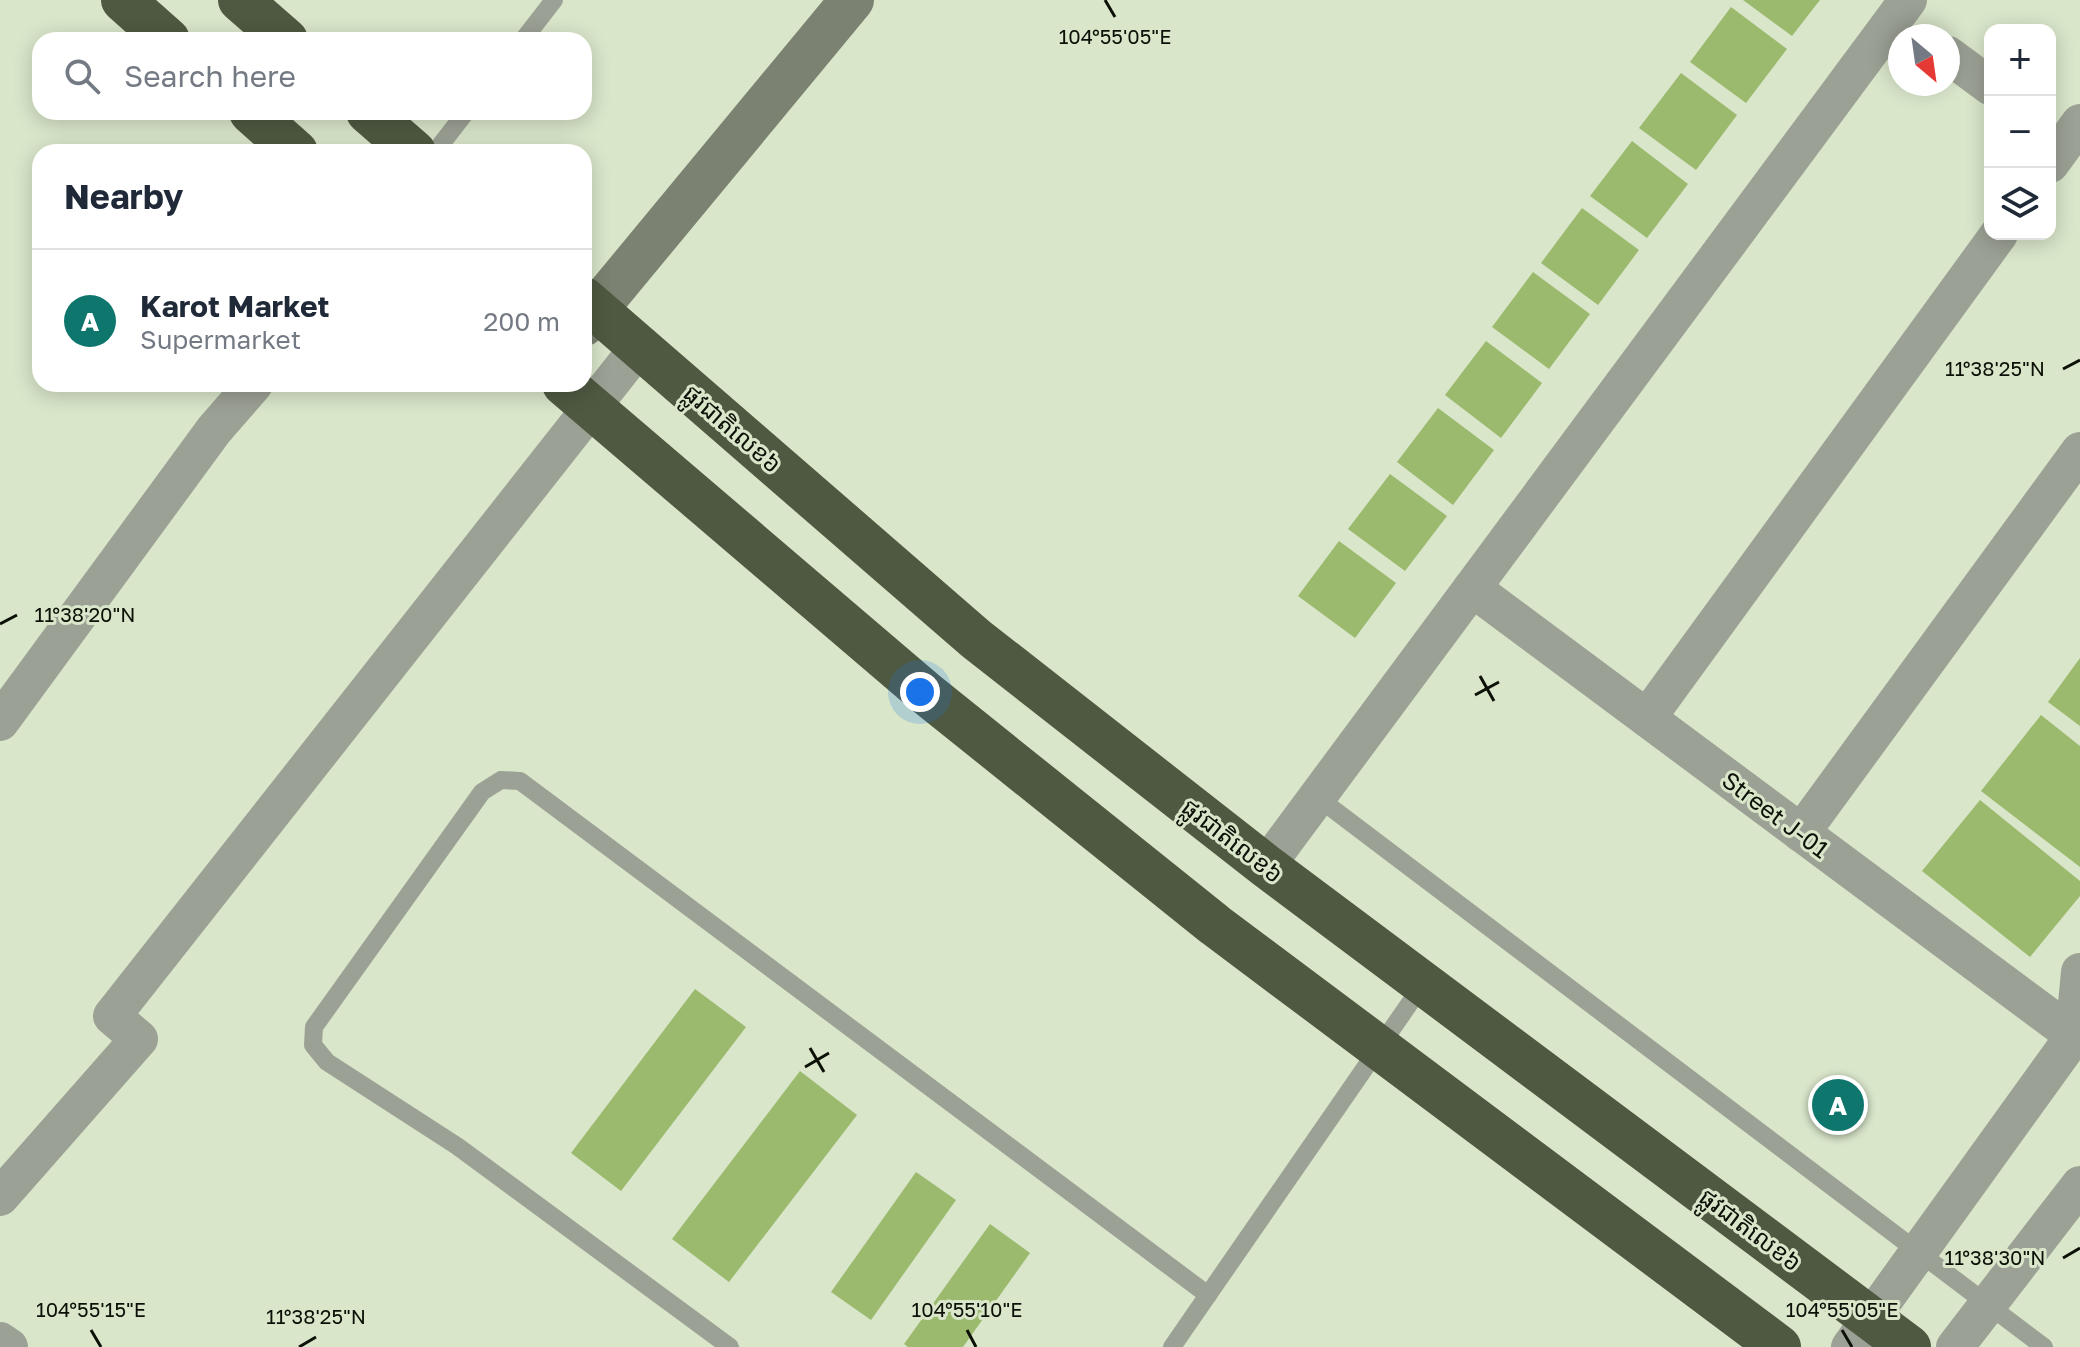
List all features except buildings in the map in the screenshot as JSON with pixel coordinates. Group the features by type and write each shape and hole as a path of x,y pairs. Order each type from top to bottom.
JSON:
{"highway":[{"path":"123,0 159,32"},
{"path":"240,0 277,32"},
{"path":"260,120 287,144"},
{"path":"377,120 405,144"},
{"name":"ផ្លូវជាតិលេខ៦","path":"592,314 639,347 976,639 1266,866 1424,984 1860,1333 1909,1347"},
{"path":"577,396 927,694 1215,925 1779,1347"}],"main road":[{"path":"592,306 852,0"}],"street":[{"path":"1266,866 1472,588 1908,17"},
{"path":"1960,64 1984,82"},
{"path":"1647,718 1995,240"},
{"path":"592,384 639,347"},
{"path":"0,722 214,430 247,392"},
{"path":"0,1197 139,1039 112,1016 577,396"},
{"path":"1801,833 2080,451"},
{"name":"Street J-01","path":"1472,588 2077,1038"},
{"path":"1860,1333 2077,1038 2080,972"},
{"path":"1955,1347 2080,1185"},
{"path":"0,1341 9,1347"}],"lane":[{"path":"529,32 554,0"},
{"path":"441,144 460,120"},
{"path":"730,1347 457,1146 327,1062 313,1045 314,1027 482,792 501,780 520,781 1208,1295"},
{"path":"1317,797 2044,1347"},
{"path":"1172,1347 1424,984"}],"place":[{"name":"Karot Market","path":"1838,1105"}]}
